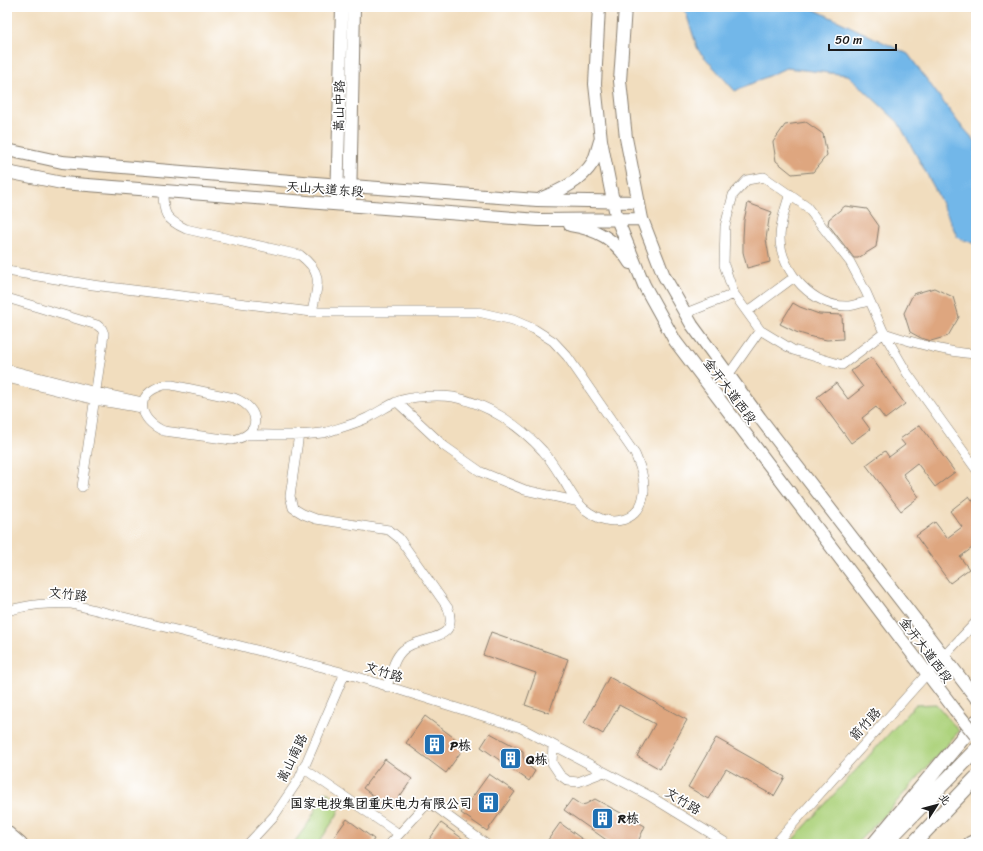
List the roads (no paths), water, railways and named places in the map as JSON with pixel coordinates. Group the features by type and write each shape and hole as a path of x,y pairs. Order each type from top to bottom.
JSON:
{"highway":[{"path":"874,844 976,722"},
{"path":"884,844 976,750"},
{"path":"913,844 976,778"},
{"path":"970,844 976,841"}],"main road":[{"name":"嵩山中路","path":"337,204 342,7"},
{"name":"嵩山中路","path":"350,205 352,186 354,7"},
{"name":"金开大道西段","path":"599,7 595,84 600,140 617,219 644,285 675,341 927,674 976,736"},
{"name":"金开大道西段","path":"625,7 620,81 626,138 642,219 664,276 692,325 765,424 975,696"},
{"path":"537,200 559,191 578,178 593,161 600,140"},
{"name":"天山大道东段","path":"7,150 62,162 352,186 537,200 638,202"},
{"name":"天山大道东段","path":"7,172 62,183 539,220 642,219"},
{"path":"539,220 589,229 605,236 616,245 626,257 644,285"},
{"path":"7,832 21,844"}],"street":[{"path":"973,7 976,10"},
{"path":"884,333 842,365 794,350 760,330 734,294 724,265 725,226 733,195 747,180 764,176 807,207 850,262 884,333 907,373 976,468"},
{"path":"163,191 163,207 167,217 175,224 186,229 300,255 308,261 315,270 318,281 312,312"},
{"path":"790,194 782,219 780,239 783,258 794,278 803,287 826,302 848,306 870,301"},
{"path":"7,271 93,285 312,312 478,312 513,320 534,329 553,341 567,356 635,454 642,470 644,492 641,505 632,515 623,521 612,522 599,519 588,512 575,500 561,476 543,451 521,431 477,404 453,397 435,396 397,402 365,419 326,432 248,435 240,439 232,440 164,431 155,427 144,415 142,405 145,396 150,391 164,385 172,385 242,400 253,412 256,419 254,427 248,435"},
{"path":"747,312 794,278"},
{"path":"686,313 734,294"},
{"path":"7,298 97,325 102,329 104,334 82,487"},
{"path":"729,374 760,330"},
{"path":"884,333 925,346 955,353 976,354"},
{"path":"7,369 96,396"},
{"path":"7,378 142,405"},
{"path":"397,402 444,446 481,472 524,490 575,500"},
{"path":"299,434 290,496 293,508 316,519 389,530 399,538 448,608 451,617 449,627 441,636 415,642 404,649 396,658 387,686"},
{"name":"文竹路","path":"7,611 22,606 46,603 71,604 345,673 521,728 648,795 728,844"},
{"name":"箭竹路","path":"775,844 927,674 976,622"},
{"name":"嵩山南路","path":"251,843 274,816 299,779 345,673"},
{"path":"553,745 552,763 560,775 568,781 578,782 604,772"},
{"path":"303,768 399,834"},
{"path":"390,844 425,806 433,805 486,844"}],"water":[{"path":"684,7 809,7 908,54 958,122 976,142 976,244 958,238 935,189 898,122 848,75 786,68 735,91 698,50"}],"place":[{"name":"P栋","path":"435,745"},
{"name":"Q栋","path":"511,759"},
{"name":"国家电投集团重庆电力有限公司","path":"488,803"},
{"name":"R栋","path":"603,818"}]}
